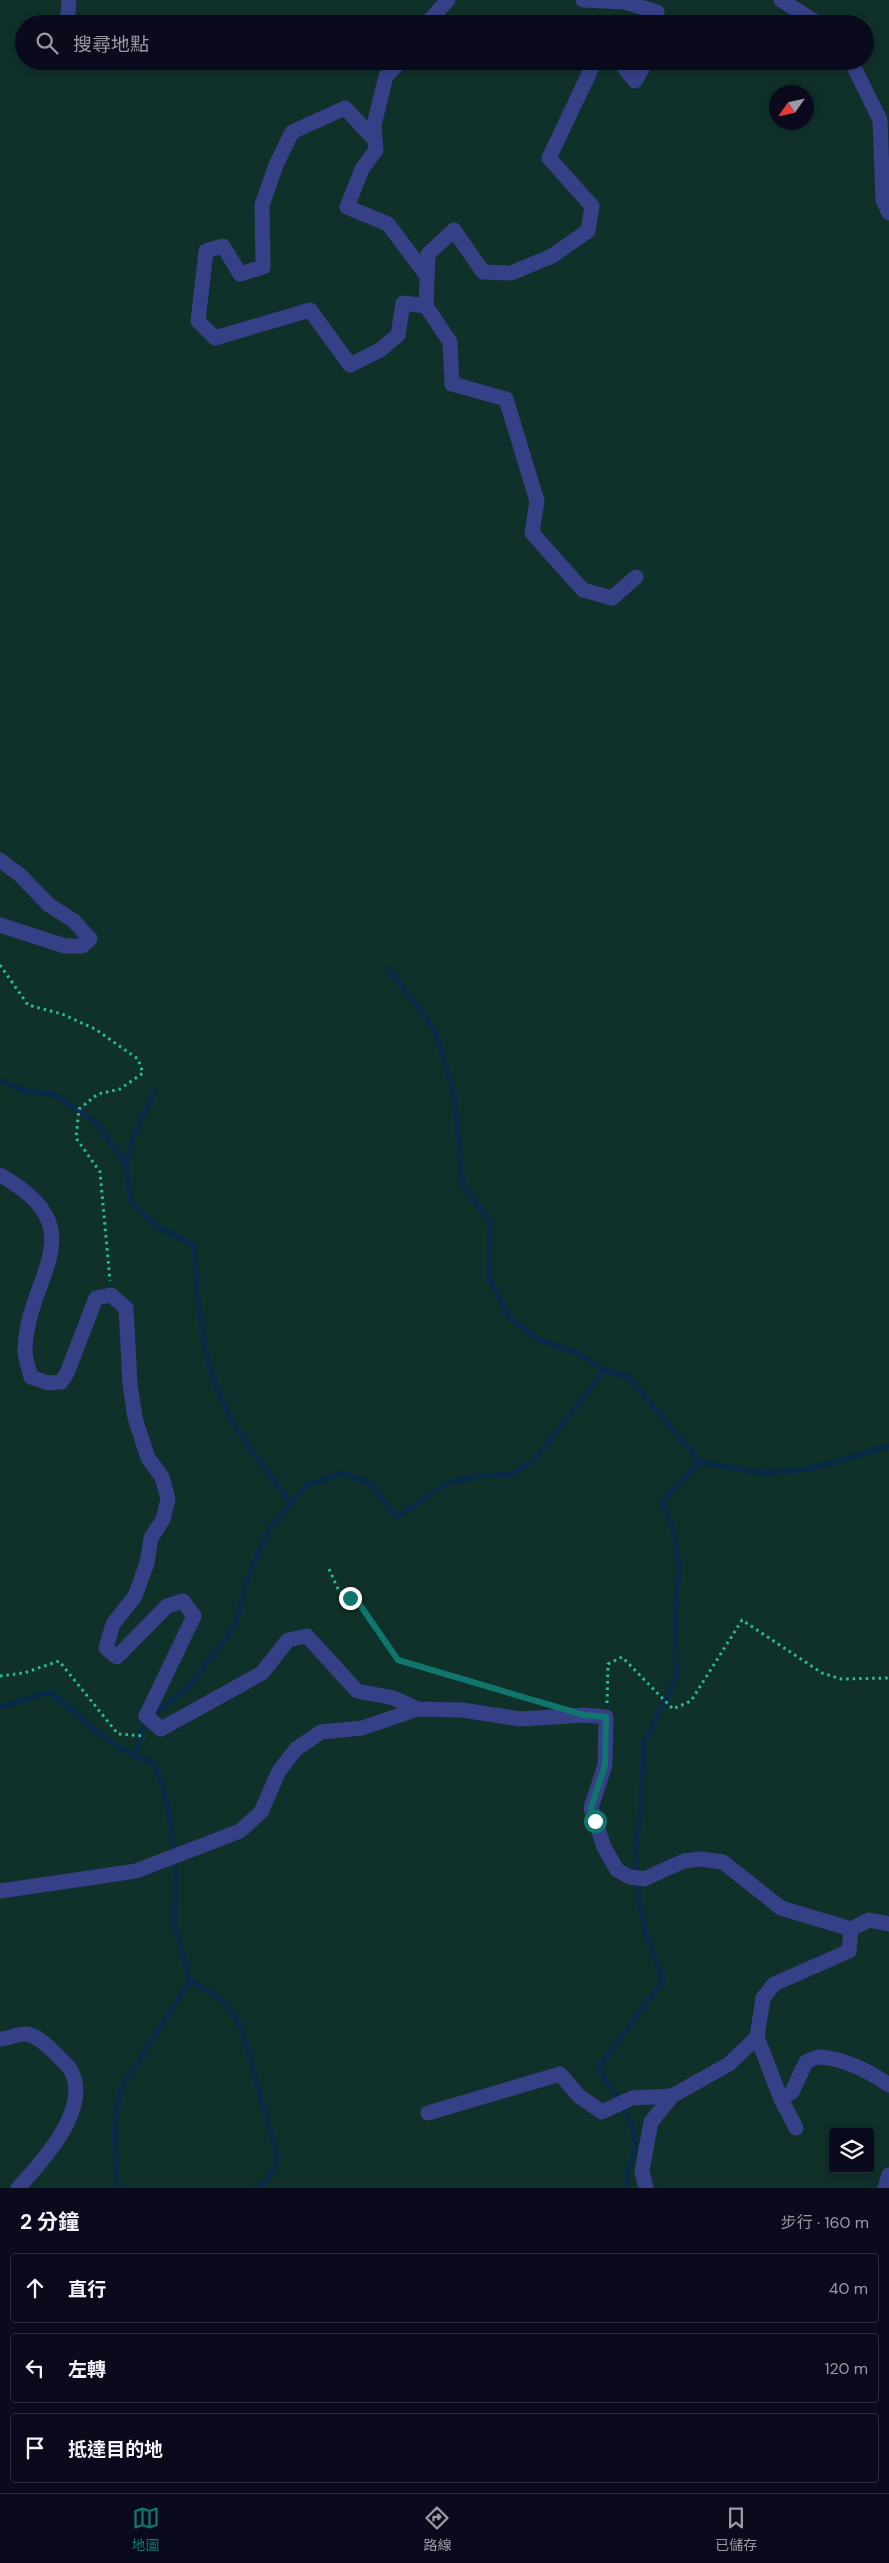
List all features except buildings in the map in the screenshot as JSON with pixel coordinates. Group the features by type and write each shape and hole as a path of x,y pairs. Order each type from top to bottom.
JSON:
{"lane":[{"path":"68,15 69,0"},
{"path":"434,15 448,0"},
{"path":"583,0 625,2 657,12 656,15"},
{"path":"781,0 805,15"},
{"path":"392,70 386,76 374,125 376,150 362,169 347,207 388,224 427,276"},
{"path":"591,70 548,158 592,206 588,231 552,256 511,273 484,272 454,230 428,254 426,306 450,342 452,384 506,399 537,501 532,533 583,590 612,598 636,577"},
{"path":"626,70 635,81 642,70"},
{"path":"855,70 880,120 883,200 889,213"},
{"path":"375,140 345,108 292,132 276,165 262,205 263,267 240,274 223,246 206,251 198,321 215,338 310,310 350,365 380,350 398,335 403,303 426,306"},
{"path":"0,860 20,875 49,905 74,921 90,939 82,946 65,946 0,925"},
{"path":"0,1175 30,1194 49,1222 53,1244 29,1328 25,1352 31,1377 48,1383 61,1382 67,1373 96,1298 111,1294 126,1308 130,1384 135,1418 148,1458 162,1477 168,1499 163,1519 151,1538 147,1563 135,1596 113,1624 106,1648 117,1657 167,1606 183,1601 194,1616 146,1716 162,1729 262,1673 288,1640 307,1636 357,1691 394,1698 418,1710"},
{"path":"0,1891 136,1871 240,1831 262,1812 279,1771 296,1749 321,1732 362,1728 418,1710 462,1710 520,1719 584,1715 606,1717 605,1765 591,1808 604,1847 618,1870 630,1877 644,1879 684,1861 701,1859 723,1862 781,1908 851,1928 869,1920 889,1924"},
{"path":"796,2128 781,2099 757,2037 763,1998 774,1984 848,1951 851,1928"},
{"path":"0,2039 26,2034 48,2045 70,2070 76,2090 74,2109 64,2128 40,2164 18,2188"},
{"path":"646,2188 642,2171 651,2122 672,2096 729,2064 757,2037"},
{"path":"781,2099 792,2092 806,2062 819,2057 839,2061 875,2075 889,2085"},
{"path":"428,2113 560,2074 579,2096 602,2112 632,2098 672,2096"},
{"path":"885,2188 889,2175"}],"path":[{"path":"0,965 28,1005 62,1014 95,1029 138,1059 143,1073 120,1089 98,1094 79,1109 76,1138 100,1172 111,1294"},
{"path":"329,1569 339,1591 360,1605 398,1660 546,1704"},
{"path":"606,1717 608,1664 622,1657 673,1709 691,1701 742,1620 822,1673 841,1680 889,1678"},
{"path":"0,1676 24,1673 59,1661 118,1734 148,1737 162,1729"}],"green space":[{"path":"0,0 889,0 889,2188 0,2188"}],"waterway":[{"path":"388,968 435,1030 454,1093 463,1185 490,1222 489,1278 509,1317 539,1340 578,1353 605,1370"},
{"path":"0,1080 22,1090 55,1095 96,1122 126,1165 131,1202 155,1225 194,1246 202,1332 206,1353 219,1394 242,1436 291,1504"},
{"path":"126,1165 131,1143 155,1090"},
{"path":"0,1707 50,1692 106,1739 134,1756 144,1722 189,1687 235,1626 248,1577 271,1526 306,1486 341,1473 368,1482 397,1517 447,1483 479,1476 513,1474 536,1458 605,1370 629,1377 700,1462 762,1473 810,1469 889,1446"},
{"path":"628,2188 626,2177 634,2153 635,2137 623,2106 598,2068 663,1981 646,1934 639,1903 635,1849 641,1810 643,1745 676,1678 675,1616 680,1566 671,1522 662,1502 700,1462"},
{"path":"118,2188 114,2126 121,2089 190,1980 174,1925 176,1873 168,1805 155,1763 134,1756"},
{"path":"190,1980 224,2001 242,2029 278,2159 270,2176 258,2188"}],"route":[{"path":"350,1598 360,1605 398,1660 584,1715 606,1717 605,1765 591,1808 595,1821"}]}
